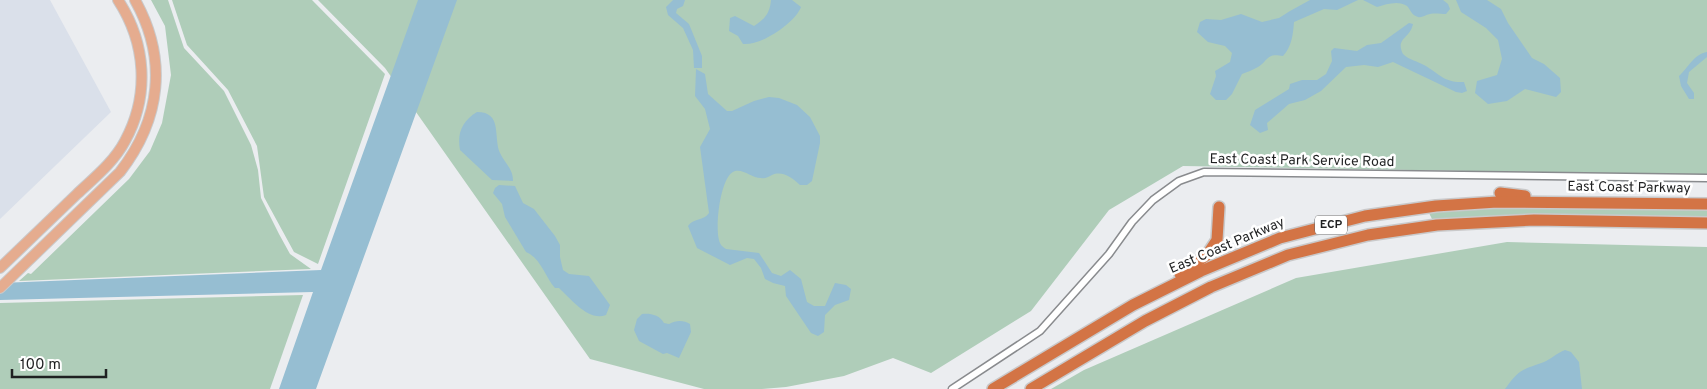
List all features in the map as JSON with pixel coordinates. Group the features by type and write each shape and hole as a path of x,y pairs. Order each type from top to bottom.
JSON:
{"highway":[{"path":"1500,194 1580,202"},
{"name":"East Coast Parkway","path":"993,389 1133,305 1201,271 1280,238 1365,216 1436,206 1497,202 1707,204"},
{"path":"1133,305 1207,255 1217,240 1219,207"},
{"name":"ECP","path":"1031,389 1145,321 1211,287 1288,256 1368,235 1437,224 1534,220 1707,223"}],"main road":[{"path":"0,268 106,166 121,147 132,125 140,102 142,68 136,34 127,13 118,0"},
{"path":"0,288 115,177 132,156 140,142 152,109 156,76 152,42 135,0"}],"street":[{"name":"East Coast Park Service Road","path":"952,389 1040,331 1109,254 1132,222 1153,200 1179,181 1204,172 1707,178"}],"shaded area":[{"path":"0,0 50,0 111,112 0,219"}],"green space":[{"path":"151,0 168,0 184,48 224,91 251,145 258,170 261,198 290,254 311,269 19,281 28,273 31,274 129,179 150,151 162,123 171,75 165,26"},
{"path":"172,0 312,0 385,74 318,264 294,252 264,197 257,146 228,90 187,45"},
{"path":"318,0 1707,0 1707,175 1183,166 1109,210 1031,311 931,373 893,358 844,376 786,387 704,389 590,359 385,68"},
{"path":"1588,207 1707,209 1707,217 1587,216 1432,219 1427,209"},
{"path":"1507,242 1707,247 1707,389 1051,389 1084,370 1296,278"},
{"path":"303,295 270,389 0,389 0,303"}],"water":[{"path":"418,0 457,0 316,389 279,389 313,292 0,300 0,283 321,270"},
{"path":"673,0 685,0 683,6 677,9 676,13 689,24 702,56 702,68 694,68 693,50 683,28 668,15 666,7"},
{"path":"771,0 792,0 801,7 798,13 785,26 768,37 750,44 743,44 738,36 729,31 730,18 735,16 754,26 768,12"},
{"path":"1310,0 1358,0 1337,10 1324,9 1294,22 1290,44 1283,56 1273,55 1258,67 1242,74 1232,94 1226,100 1216,100 1210,94 1216,76 1215,71 1230,62 1232,53 1225,46 1208,42 1197,32 1200,22 1206,19 1221,20 1241,14 1262,22 1279,18"},
{"path":"1363,0 1443,0 1450,9 1446,14 1432,14 1419,17 1414,15 1404,4 1392,3 1377,7"},
{"path":"1456,0 1487,0 1501,9 1508,23 1532,58 1544,64 1560,78 1561,92 1556,97 1525,89 1507,101 1488,104 1475,93 1477,81 1497,75 1502,59 1498,40 1486,28 1461,12"},
{"path":"1409,23 1413,24 1409,33 1402,41 1401,49 1403,54 1442,77 1452,81 1464,82 1467,91 1462,93 1456,92 1393,62 1378,67 1364,65 1346,67 1321,91 1305,100 1289,104 1267,123 1268,130 1260,133 1250,125 1255,110 1289,89 1290,84 1302,80 1317,80 1326,74 1332,61 1331,51 1334,48 1357,51 1367,45 1381,43"},
{"path":"1707,52 1707,57 1689,72 1687,83 1694,93 1694,99 1689,99 1681,86 1679,76 1698,55"},
{"path":"696,69 705,74 708,94 727,111 732,111 754,101 769,97 779,98 797,105 810,117 820,136 812,181 807,185 800,185 791,177 780,173 758,178 745,172 735,171 730,175 722,191 718,214 719,240 723,247 759,253 772,273 781,276 790,270 801,279 807,302 814,306 825,306 835,283 846,285 851,289 849,300 835,305 825,315 824,332 818,336 811,333 786,296 785,286 765,279 761,268 754,259 747,258 730,265 697,248 688,226 709,213 700,147 710,129 705,109 695,96"},
{"path":"477,112 491,116 494,121 498,147 510,169 513,181 492,180 460,150 459,138 464,123"},
{"path":"499,185 515,186 523,203 534,209 560,245 563,270 569,274 589,276 610,305 606,315 593,315 587,312 559,288 555,288 551,284 539,263 526,252 505,217 502,204 493,193"},
{"path":"642,314 654,315 664,323 669,324 680,321 690,324 691,332 679,358 667,353 663,354 639,341 634,330 637,319"},
{"path":"1565,350 1571,352 1579,362 1582,389 1505,389 1514,377 1522,371 1544,362"}]}
